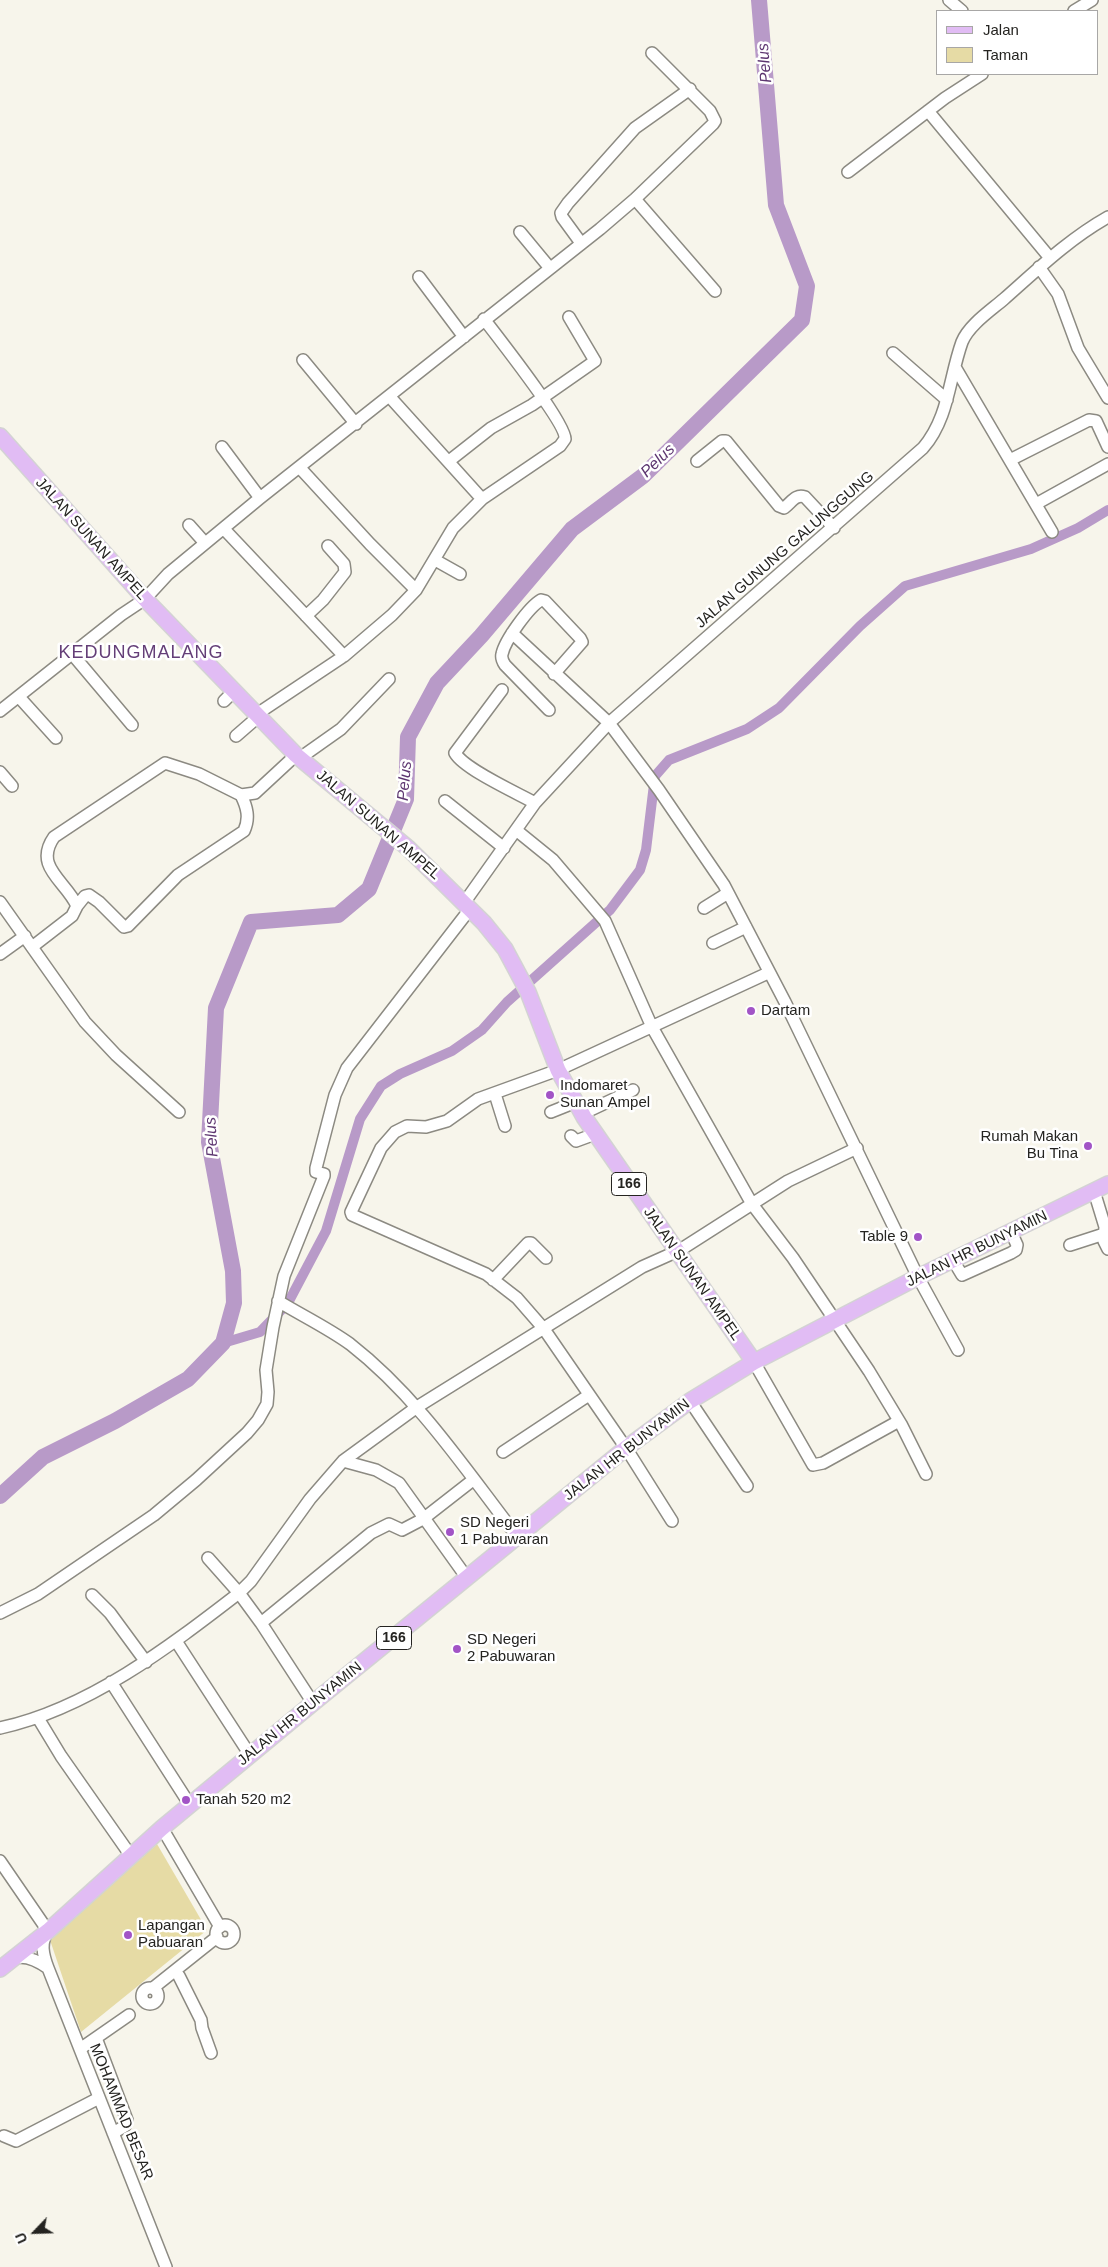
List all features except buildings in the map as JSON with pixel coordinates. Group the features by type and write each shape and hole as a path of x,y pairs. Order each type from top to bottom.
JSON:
{"main road":[{"name":"JALAN SUNAN AMPEL","path":"0,436 229,696 258,715 298,756 408,848 467,906 505,949 528,992 558,1070 579,1108 595,1134 754,1362"},
{"name":"JALAN HR BUNYAMIN","path":"48,1930 162,1828 313,1703 626,1448 690,1401 754,1362 918,1277 1108,1184"},
{"name":"166","path":"4,1965 48,1930"}],"street":[{"path":"948,0 961,10"},
{"path":"1076,10 1092,0"},
{"path":"0,711 73,655 121,615 145,599 168,574 260,498 356,424 484,319 582,243 635,199 715,121 710,111 690,89 652,53"},
{"path":"848,172 928,111 981,75"},
{"path":"582,243 561,213 635,128 690,89"},
{"path":"928,111 1050,258"},
{"path":"635,199 715,291"},
{"name":"JALAN GUNUNG GALUNGGUNG","path":"278,1301 284,1276 324,1176 324,1174 316,1172 316,1168 335,1095 345,1072 467,906 535,803 609,723 834,528 923,448 933,435 947,400 965,336 985,315 1039,267 1082,232 1108,216"},
{"path":"520,232 549,268"},
{"path":"1039,267 1062,302 1078,348 1108,398"},
{"path":"419,276 464,337"},
{"path":"449,461 491,428 542,398 596,362 569,316"},
{"path":"236,736 258,715 344,656 392,615 416,590 453,528 482,500 560,446 565,439 564,431 542,398 484,319"},
{"path":"893,353 947,400"},
{"path":"303,360 356,424"},
{"path":"955,367 1052,532"},
{"path":"389,396 482,500"},
{"path":"1010,460 1089,420 1096,421 1099,425 1108,447"},
{"path":"698,461 722,442 726,441 779,506 784,508 795,497 800,495 805,497 834,528"},
{"path":"222,447 260,498"},
{"path":"1036,504 1108,464"},
{"path":"300,468 370,544 416,590"},
{"path":"189,526 205,543"},
{"path":"224,529 344,656"},
{"path":"306,616 324,600 345,572 344,564 328,546"},
{"path":"435,560 460,574"},
{"path":"549,710 505,665 502,659 502,654 512,633 537,602 545,601 582,642 554,674"},
{"path":"512,633 609,723 659,790 728,893 768,973 785,1002 918,1277 958,1350"},
{"path":"73,655 132,725"},
{"path":"77,906 72,894 59,882 49,866 46,854 48,845 54,837 165,763 199,774 241,795 255,793 298,756 341,729 388,679"},
{"path":"502,690 456,753 460,760 535,803"},
{"path":"19,697 56,738"},
{"path":"0,772 12,786"},
{"path":"32,946 72,916 85,896 89,895 99,902 124,928 128,926 178,875 244,830 248,816 247,806 241,795"},
{"path":"445,801 504,848"},
{"path":"516,830 553,860 605,921 652,1027 752,1204 836,1321 899,1421 926,1474"},
{"path":"704,908 728,893"},
{"path":"0,902 67,998 95,1033 179,1112"},
{"path":"713,943 746,928"},
{"path":"0,954 25,936"},
{"path":"672,1521 626,1448 544,1329 517,1298 486,1274 354,1216 351,1212 381,1148 395,1132 407,1126 426,1127 447,1121 478,1099 558,1070 768,973"},
{"path":"551,1112 579,1108 633,1090"},
{"path":"494,1094 505,1126"},
{"path":"571,1136 576,1141 595,1134"},
{"path":"0,1728 38,1718 111,1682 146,1662 239,1593 251,1581 310,1500 343,1461 417,1407 642,1267 677,1251 788,1181 857,1148"},
{"path":"1094,1191 1105,1227 1104,1234 1108,1249"},
{"path":"1070,1245 1104,1234"},
{"path":"493,1280 528,1243 546,1258"},
{"path":"0,1613 38,1594 154,1515 196,1480 247,1433 258,1420 266,1404 268,1392 266,1370 278,1301 348,1343 394,1382 417,1407 517,1536"},
{"path":"754,1362 813,1465 823,1463 899,1421"},
{"path":"503,1452 588,1395"},
{"path":"690,1401 747,1486"},
{"path":"343,1461 376,1470 398,1483 406,1491 423,1519 467,1578"},
{"path":"261,1623 376,1530 389,1524 402,1530 423,1519 473,1480"},
{"path":"208,1558 239,1593 261,1623 313,1703"},
{"path":"92,1595 110,1613 146,1662"},
{"path":"176,1641 250,1755"},
{"path":"111,1682 190,1805"},
{"path":"38,1718 61,1756 132,1856"},
{"path":"162,1828 219,1935"},
{"path":"0,1861 48,1930 43,1938 48,1968"},
{"path":"219,1935 179,1976 156,1991 219,1935"},
{"path":"4,1965 16,1958 30,1959 48,1968"},
{"name":"MOHAMMAD BESAR","path":"48,1968 166,2267"},
{"path":"179,1976 201,2020 211,2053"},
{"path":"80,2049 129,2015"},
{"path":"96,2038 127,2120 125,2126 113,2133"},
{"path":"4,2136 16,2141 99,2098"}],"green space":[{"name":"Lapangan Pabuaran","path":"157,1844 207,1930 81,2032 50,1940"}],"waterway":[{"name":"Pelus","path":"0,1496 43,1457 115,1421 188,1379 223,1343 234,1303 233,1271 209,1142 216,1008 251,922 338,915 369,889 406,799 408,737 437,683 481,636 572,529 643,476 802,320 807,286 776,205 759,0"},
{"path":"223,1343 260,1332 288,1303 326,1231 360,1119 381,1086 400,1074 452,1051 482,1030 507,1002 610,910 640,870 646,850 655,776 669,760 747,729 779,708 860,626 905,586 1031,549 1078,528 1108,510"}],"place":[{"name":"Dartam","path":"751,1011"},
{"name":"Indomaret Sunan Ampel","path":"550,1095"},
{"name":"Rumah Makan Bu Tina","path":"1088,1146"},
{"name":"Table 9","path":"918,1237"},
{"name":"SD Negeri 1 Pabuwaran","path":"450,1532"},
{"name":"SD Negeri 2 Pabuwaran","path":"457,1649"},
{"name":"Tanah 520 m2","path":"186,1800"},
{"name":"Lapangan Pabuaran","path":"128,1935"}],"district":[{"name":"KEDUNGMALANG","path":"141,653"}]}
